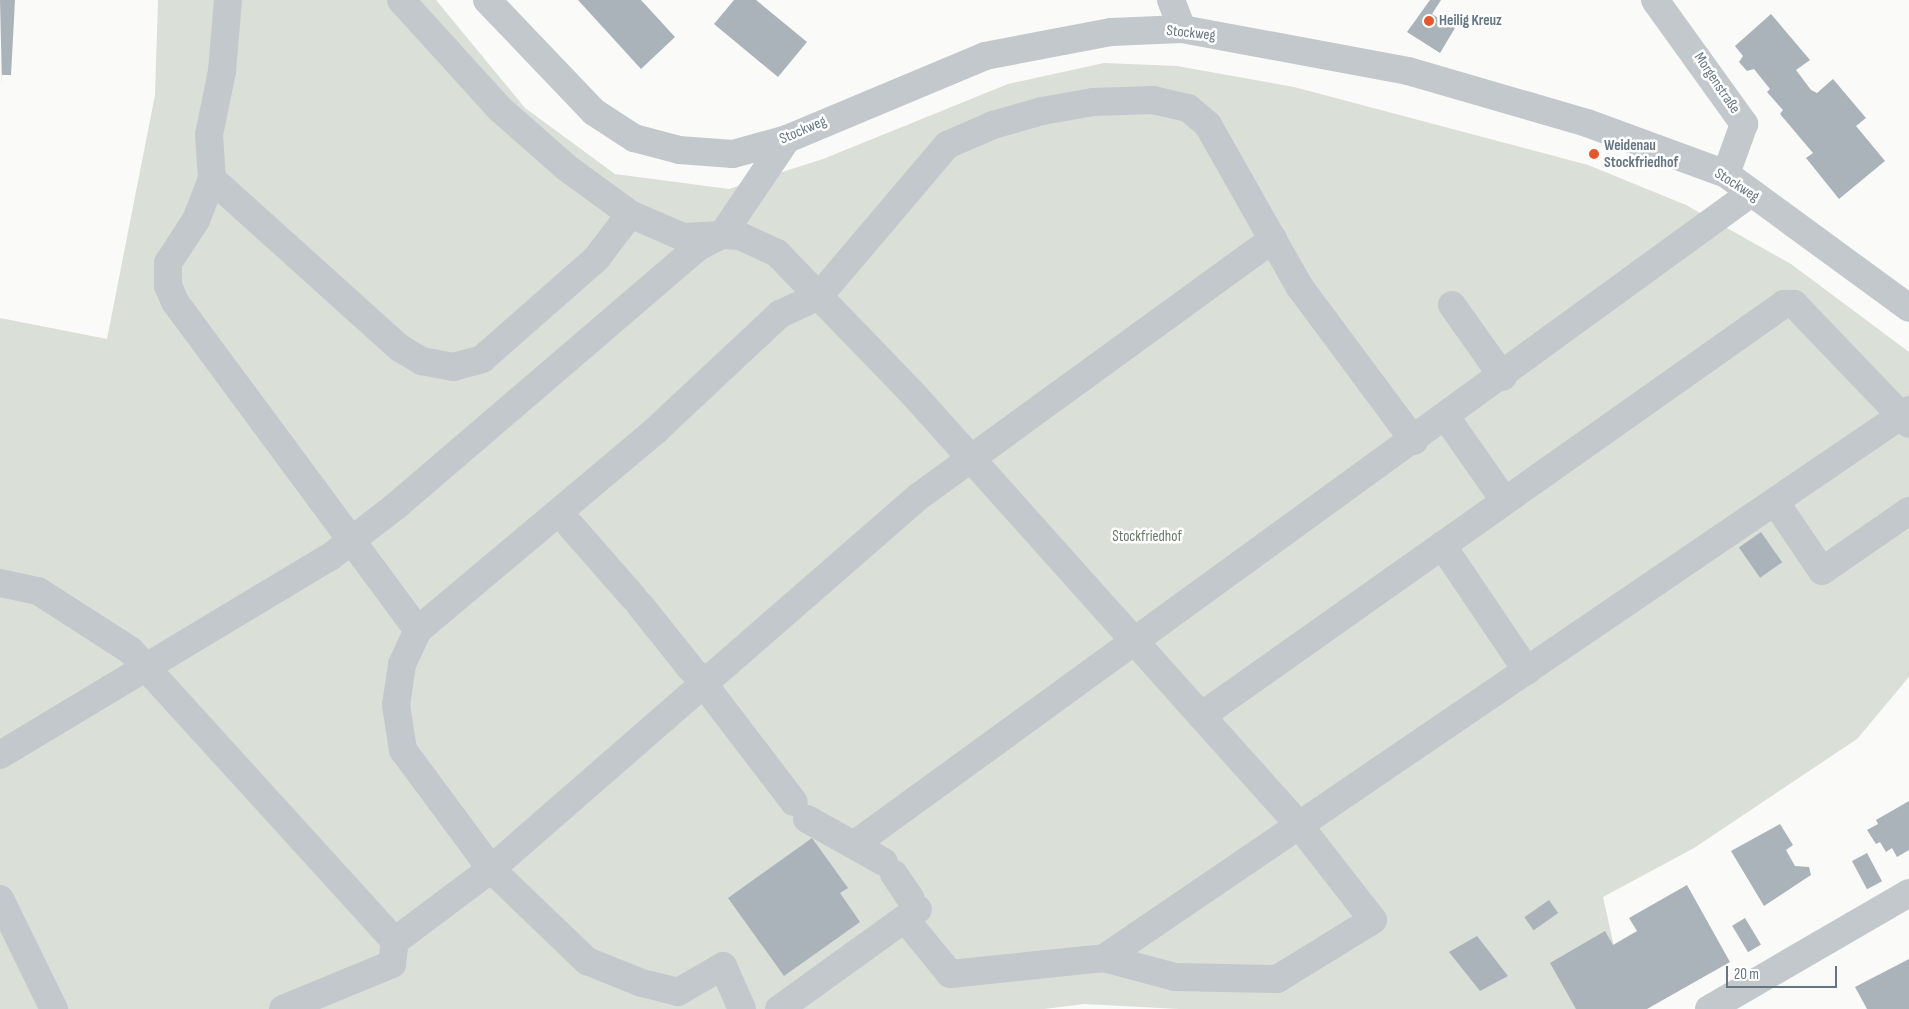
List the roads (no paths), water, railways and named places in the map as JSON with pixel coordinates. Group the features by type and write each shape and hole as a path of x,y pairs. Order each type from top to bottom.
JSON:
{"street":[{"path":"228,0 225,52 209,136 212,179 196,220 168,263 168,286 175,302 350,541 418,630"},
{"path":"401,0 500,109 630,214 683,237 722,235 757,240 777,253 971,458 1299,825 1373,920 1277,979 1176,977 1104,958 950,974 889,868 856,844 801,811 697,675 570,525"},
{"name":"Stockweg","path":"487,0 594,112 634,138 679,150 733,154 787,139 985,56 1111,32 1182,29 1408,71 1482,90 1726,174 1909,308"},
{"path":"1171,0 1182,29"},
{"name":"Morgenstraße","path":"1655,0 1744,124 1726,174"},
{"path":"742,1009 723,966 678,992 642,983 587,961 491,869 403,750 396,705 402,665 418,630 656,430 780,314 819,296 947,145 993,125 1093,102 1152,100 1188,108 1208,125 1299,286 1414,441"},
{"path":"0,755 148,670 350,541 698,247 722,235 787,139"},
{"path":"212,179 400,348 422,361 453,367 482,360 596,259 630,214"},
{"path":"856,844 1503,377 1751,193"},
{"path":"283,1009 392,964 395,940 491,869 697,675 918,497 1272,239"},
{"path":"1104,958 1776,502 1907,416 1794,304 1784,304 1504,500 1201,716"},
{"path":"1452,305 1503,377"},
{"path":"1446,417 1504,500"},
{"path":"1776,502 1822,571 1909,511"},
{"path":"1442,545 1527,671"},
{"path":"0,583 38,592 130,650 395,940"},
{"path":"1709,1009 1909,893"},
{"path":"0,899 54,1009"},
{"path":"779,1009 911,909"}],"place":[{"name":"Heilig Kreuz","path":"1429,21"},
{"name":"Weidenau Stockfriedhof","path":"1594,154"}],"park label":[{"name":"Stockfriedhof","path":"1147,537"}]}
